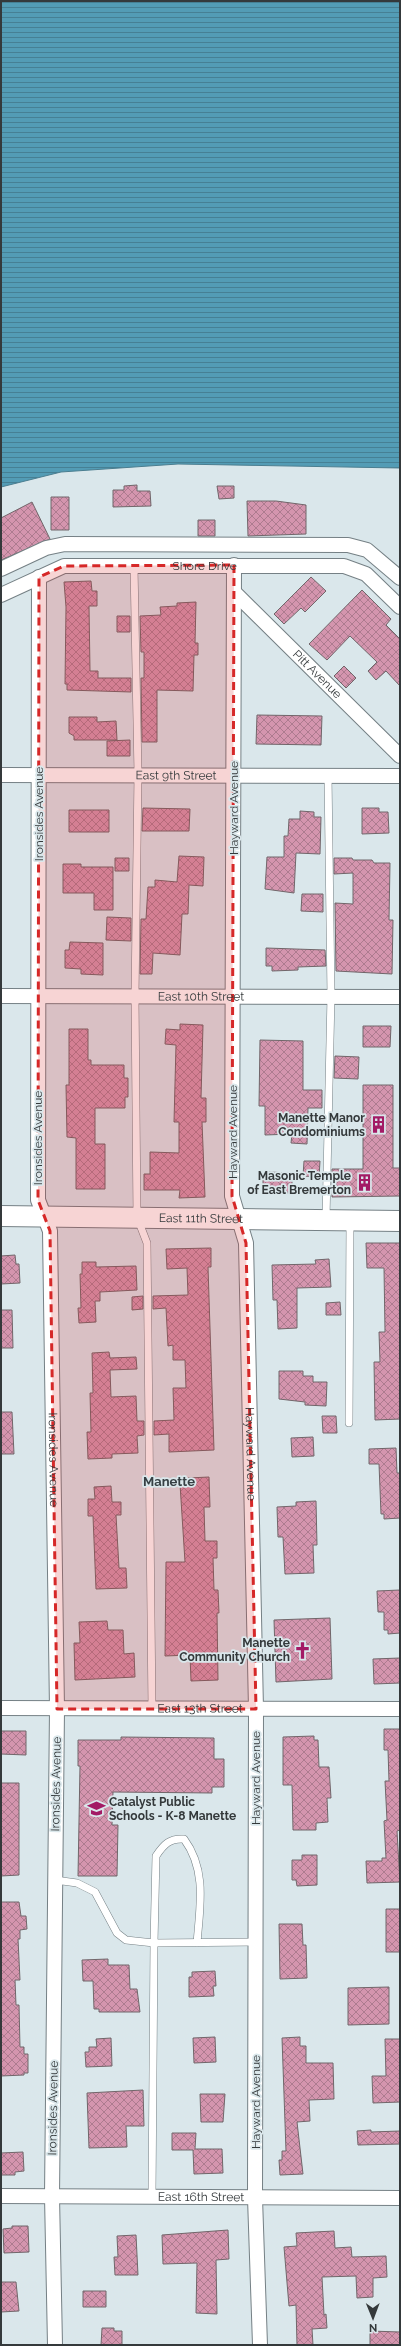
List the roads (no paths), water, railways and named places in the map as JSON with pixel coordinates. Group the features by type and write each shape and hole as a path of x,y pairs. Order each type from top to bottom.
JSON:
{"main road":[{"name":"East 11th Street","path":"1,1216 400,1221"}],"street":[{"name":"Shore Drive","path":"1,569 46,548 65,544 348,545 367,550 400,578"},
{"name":"Hayward Avenue","path":"234,565 232,1196 241,1220 246,1243 256,1709 255,2198 260,2345"},
{"name":"Shore Drive","path":"1,595 64,566 344,566 366,574 400,607"},
{"name":"Ironsides Avenue","path":"39,577 38,1200 50,1232 57,1709 52,2196 55,2345"},
{"name":"Pitt Avenue","path":"234,592 400,756"},
{"name":"East 9th Street","path":"1,775 328,774 400,776"},
{"name":"East 10th Street","path":"1,996 233,995 400,997"},
{"name":"East 13th Street","path":"1,1708 400,1709"},
{"name":"East 16th Street","path":"1,2196 400,2198"}],"lane":[{"path":"134,566 138,774 135,996 137,1217 147,1243 152,1709"},
{"path":"326,1220 331,996 328,774"},
{"path":"349,1423 350,1220"},
{"path":"152,2197 156,1856 164,1845 174,1838 184,1839 194,1851 199,1868 200,1892 197,1943"},
{"path":"55,1880 77,1883 95,1892 117,1933 126,1940 154,1943 256,1942"}],"water":[{"path":"1,1 400,1 400,468 178,464 61,472 1,487"}],"place":[{"name":"Manette Manor Condominiums","path":"378,1125"},
{"name":"Masonic Temple of East Bremerton","path":"364,1183"},
{"name":"Manette Community Church","path":"303,1650"},
{"name":"Catalyst Public Schools - K-8 Manette","path":"96,1809"}],"district":[{"name":"Manette","path":"169,1481"}]}
